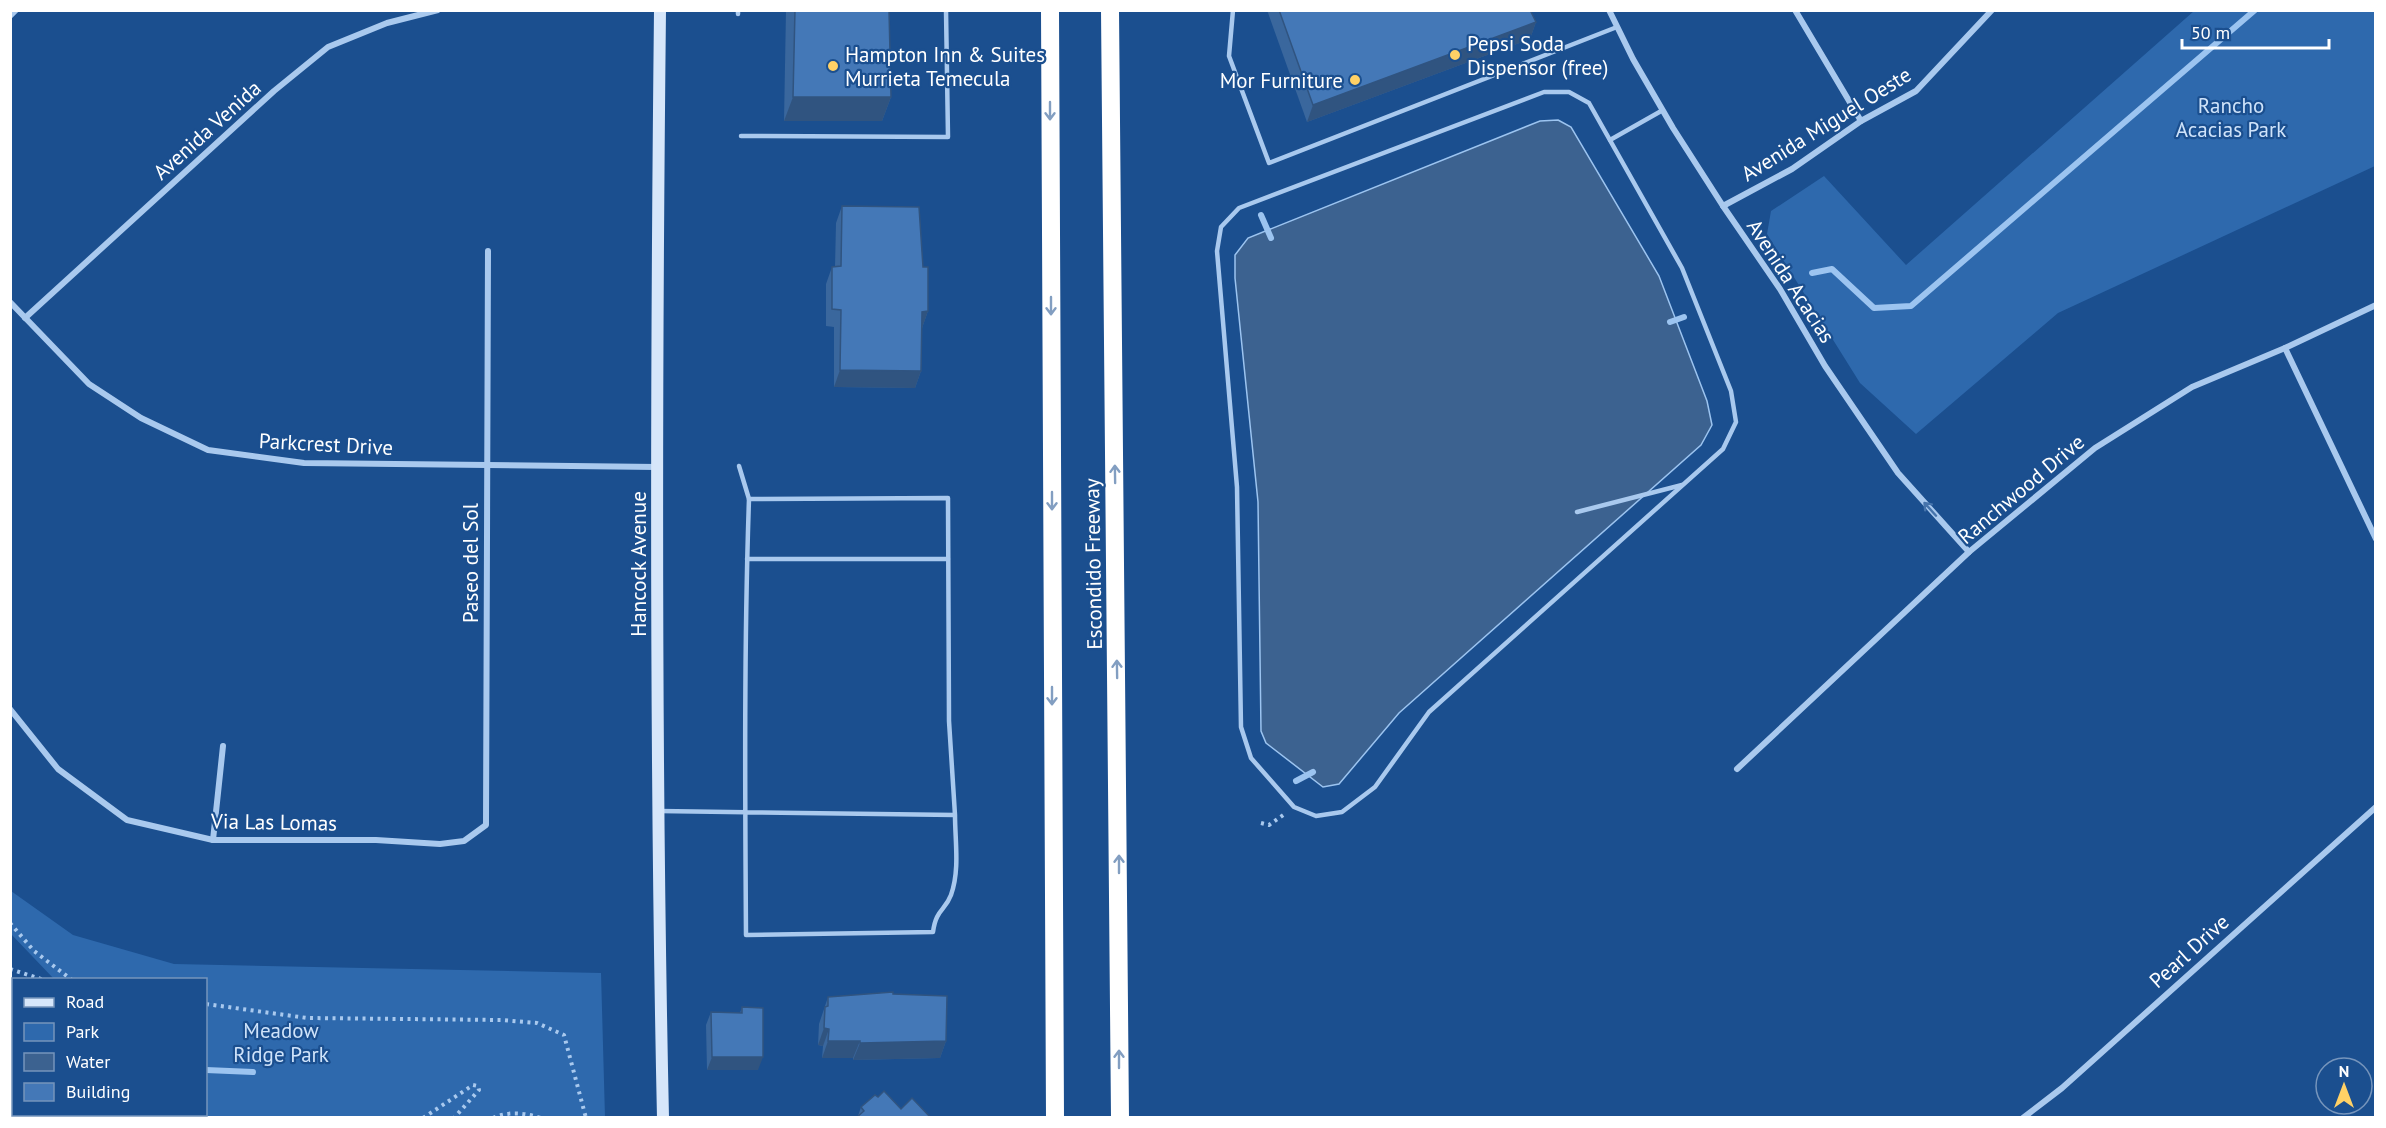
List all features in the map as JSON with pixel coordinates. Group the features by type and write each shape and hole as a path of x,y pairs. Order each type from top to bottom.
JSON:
{"highway":[{"name":"Escondido Freeway","path":"1050,10 1054,1118"},
{"name":"Escondido Freeway","path":"1110,10 1120,1118"}],"main road":[{"name":"Hancock Avenue","path":"660,10 657,467 658,811 663,1118"}],"street":[{"path":"10,16 16,10"},
{"name":"Avenida Venida","path":"25,318 274,91 328,47 387,22 438,10"},
{"name":"Avenida Acacias","path":"1609,10 1633,59 1663,110 1723,207 1780,289 1825,366 1898,473 1970,552"},
{"path":"1795,10 1861,121"},
{"name":"Avenida Miguel Oeste","path":"1723,207 1792,169 1861,121 1916,91 1992,10"},
{"name":"Paseo del Sol","path":"440,844 464,841 486,825 488,250"},
{"name":"Parkcrest Drive","path":"10,302 88,384 141,418 208,450 304,464 657,467"},
{"name":"Ranchwood Drive","path":"1737,769 1970,552 2095,448 2192,387 2285,348 2376,305"},
{"path":"2285,348 2376,539"},
{"name":"Via Las Lomas","path":"10,709 58,769 127,820 213,840 376,840 440,844"},
{"path":"213,840 223,746"},
{"name":"Pearl Drive","path":"2023,1118 2062,1088 2376,807"}],"lane":[{"path":"741,136 948,137 946,10"},
{"path":"1233,10 1229,57 1269,163 1617,27"},
{"path":"1544,92 1569,92 1589,103 1610,140 1682,268 1731,391 1736,422 1723,449 1429,712 1375,787 1342,812 1316,816 1294,807 1251,758 1241,727 1237,487 1216,252 1221,227 1239,208 1544,92"},
{"path":"1610,140 1663,110"},
{"path":"739,466 749,499 745,812 746,935 933,932 935,916 950,897 956,874 949,721 948,498 749,499"},
{"path":"1577,512 1684,484"},
{"path":"747,559 948,559"},
{"path":"658,811 955,815"}],"path":[{"path":"1261,823 1269,825 1294,807"},
{"path":"10,924 34,951 69,978"},
{"path":"10,969 38,978"},
{"path":"207,1004 307,1018 502,1020 537,1023 564,1035 586,1118"},
{"path":"423,1118 473,1085 477,1086 479,1090 454,1118"},
{"path":"493,1118 502,1114 530,1114 541,1118"}],"green space":[{"name":"Rancho Acacias Park","path":"2194,11 2375,11 2375,166 2058,313 1916,434 1860,383 1767,234 1771,211 1824,176 1906,265"},
{"name":"Meadow Ridge Park","path":"11,891 73,935 174,964 601,973 605,1117 185,1117 184,1116 207,1116 207,978 53,978 11,934"}],"water":[{"path":"1558,120 1571,127 1659,276 1707,401 1712,425 1701,445 1399,713 1339,784 1323,787 1266,743 1261,731 1258,502 1235,278 1235,255 1248,238 1540,121"}],"building":[{"name":"Hampton Inn & Suites Murrieta Temecula","path":"795,10 889,10 891,97 793,97"},
{"name":"Mor Furniture","path":"1279,10 1530,10 1536,22 1313,105"},
{"path":"842,206 919,207 923,267 928,267 928,311 922,312 921,371 840,370 841,310 832,309 832,267 841,266"},
{"path":"893,992 893,994 947,996 946,1041 860,1043 860,1041 828,1041 829,1029 824,1028 828,997"},
{"path":"742,1007 763,1008 763,1057 712,1057 711,1012 742,1013"},
{"path":"884,1091 901,1109 912,1098 931,1118 856,1118 864,1111 861,1107 875,1095 878,1097"}],"waterway":[{"path":"1812,273 1832,269 1874,308 1911,306 2255,10"},
{"path":"1261,215 1271,238"},
{"path":"1670,322 1684,317"},
{"path":"1296,781 1313,772"},
{"path":"207,1070 253,1072"}],"place":[{"name":"Pepsi Soda Dispensor (free)","path":"1455,55"},
{"name":"Hampton Inn & Suites Murrieta Temecula","path":"833,66"},
{"name":"Mor Furniture","path":"1355,80"}]}
